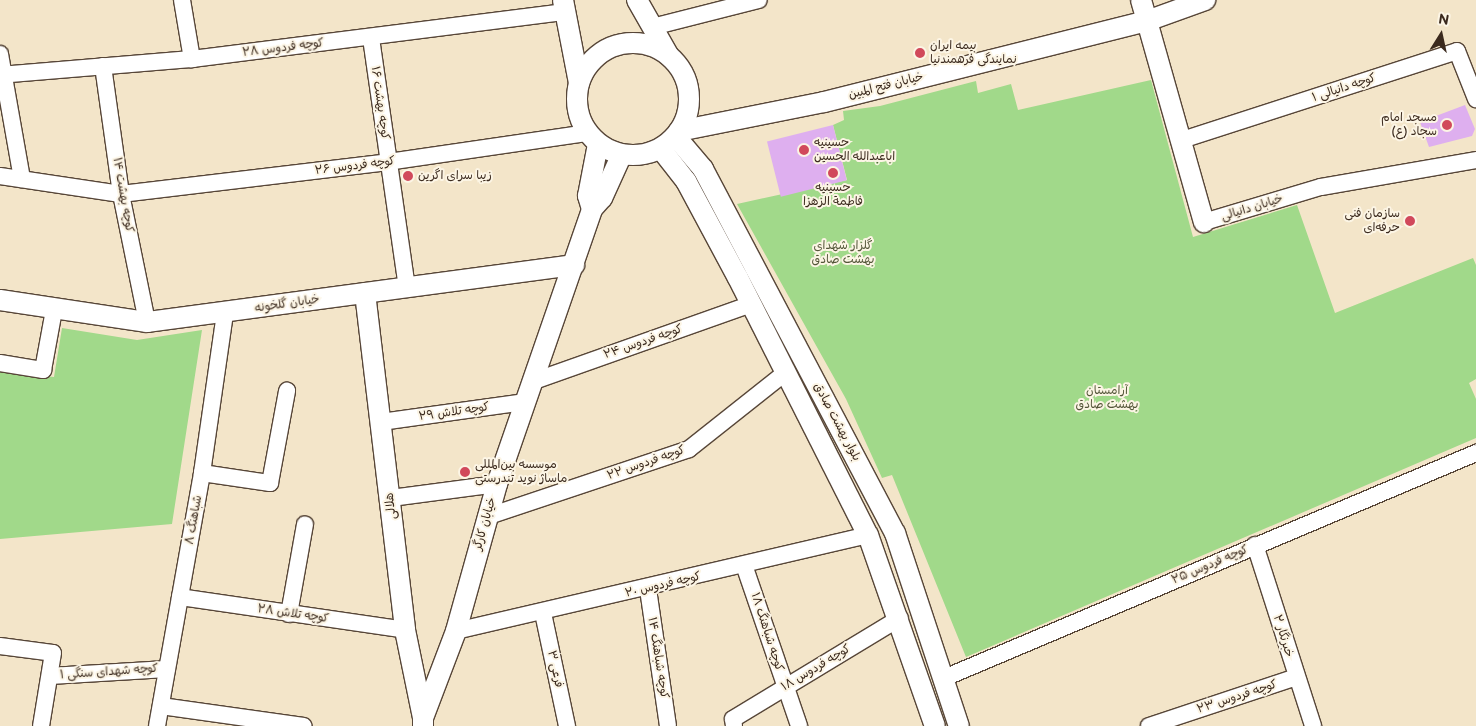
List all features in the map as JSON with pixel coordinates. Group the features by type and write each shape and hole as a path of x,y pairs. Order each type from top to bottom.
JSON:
{"street":[{"path":"182,0 192,59"},
{"path":"637,0 669,56 681,69 688,86 690,104 672,139 645,155 622,154 593,138 580,119 576,100 579,83 587,66 600,53 617,45 635,43 653,46 669,56"},
{"path":"652,27 759,0"},
{"name":"خیابان دانیالی","path":"1140,0 1182,140 1204,222 1321,187 1476,160"},
{"name":"خیابان فتح المبین","path":"672,139 1147,20 1205,0"},
{"path":"564,6 579,83"},
{"name":"کوچه فردوس ۲۸","path":"1,75 192,59 371,38 564,6"},
{"name":"کوچه بهشت ۱۶","path":"371,38 407,287"},
{"name":"کوچه دانیالی ۱","path":"1182,140 1457,51 1476,99"},
{"path":"0,54 1,75 22,179"},
{"name":"کوچه بهشت ۱۴","path":"103,66 121,194 147,322"},
{"name":"کوچه فردوس ۲۶","path":"0,176 121,194 593,138"},
{"name":"خیابان کارگر","path":"592,209 588,196 593,138"},
{"name":"بلوار بهشت صادق","path":"672,139 686,182 752,304 868,536 900,618 935,726"},
{"name":"بلوار بهشت صادق","path":"672,139 703,169 895,533 959,726"},
{"name":"خیابان کارگر","path":"423,722 456,632 486,516 592,209 602,198 622,154"},
{"name":"خیابان گلخونه","path":"0,300 54,310 147,322 574,265"},
{"name":"هلالی","path":"365,293 391,498 405,630 423,722"},
{"name":"کوچه فردوس ۲۴","path":"534,381 752,304"},
{"path":"0,363 43,370 54,310"},
{"name":"شباهنگ ۸","path":"158,726 202,472 225,313"},
{"name":"کوچه فردوس ۲۲","path":"486,516 689,449 786,372"},
{"path":"202,472 270,483 287,390"},
{"name":"کوچه تلاش ۲۹","path":"381,422 526,402"},
{"name":"کوچه فردوس ۲۵","path":"944,678 1476,453"},
{"path":"391,498 497,484"},
{"path":"289,614 305,524"},
{"name":"کوچه فردوس ۲۰","path":"456,632 648,589 868,536"},
{"name":"خبرنگار ۲","path":"1255,545 1313,726"},
{"name":"کوچه شباهنگ ۱۸","path":"744,565 799,726"},
{"name":"کوچه شباهنگ ۱۴","path":"648,589 668,726"},
{"name":"کوچه تلاش ۲۸","path":"180,597 405,630"},
{"name":"فرعی ۳","path":"543,613 567,726"},
{"name":"کوچه فردوس ۱۸","path":"734,722 785,687 900,618"},
{"name":"کوچه شهدای سنگی ۱","path":"0,646 53,653 41,726"},
{"name":"کوچه شهدای سنگی ۱","path":"50,676 167,669"},
{"name":"کوچه فردوس ۲۳","path":"1149,726 1296,677"},
{"path":"161,706 304,726"}],"green space":[{"name":"آرامستان بهشت صادق","path":"1151,80 1193,237 1297,205 1335,313 1473,258 1476,265 1476,379 1469,383 1476,399 1476,438 966,657 892,475 882,478 846,399 737,204 847,180 833,125 844,120 843,111 880,106 976,81 978,93 1011,84 1018,110"},
{"path":"62,328 137,340 202,330 172,524 0,539 0,372 54,377"}],"building":[{"name":"مسجد امام سجاد (ع)","path":"1465,105 1475,129 1472,136 1429,147 1420,122"},
{"name":"حسینیه اباعبدالله الحسین","path":"833,125 847,180 781,197 767,141"}],"place":[{"name":"بیمه ایران نمایندگی فرهمندنیا","path":"920,53"},
{"name":"مسجد امام سجاد (ع)","path":"1447,125"},
{"name":"حسینیه اباعبدالله الحسین","path":"804,150"},
{"name":"حسینیه فاطمة الزهزا","path":"833,173"},
{"name":"زیبا سرای اگرین","path":"408,176"},
{"name":"سازمان فنی حرفه‌ای","path":"1410,221"},
{"name":"موسسه بین‌المللی ماساژ نوید تندرستی","path":"465,472"}],"park label":[{"name":"گلزار شهدای بهشت صادق","path":"843,253"}]}
